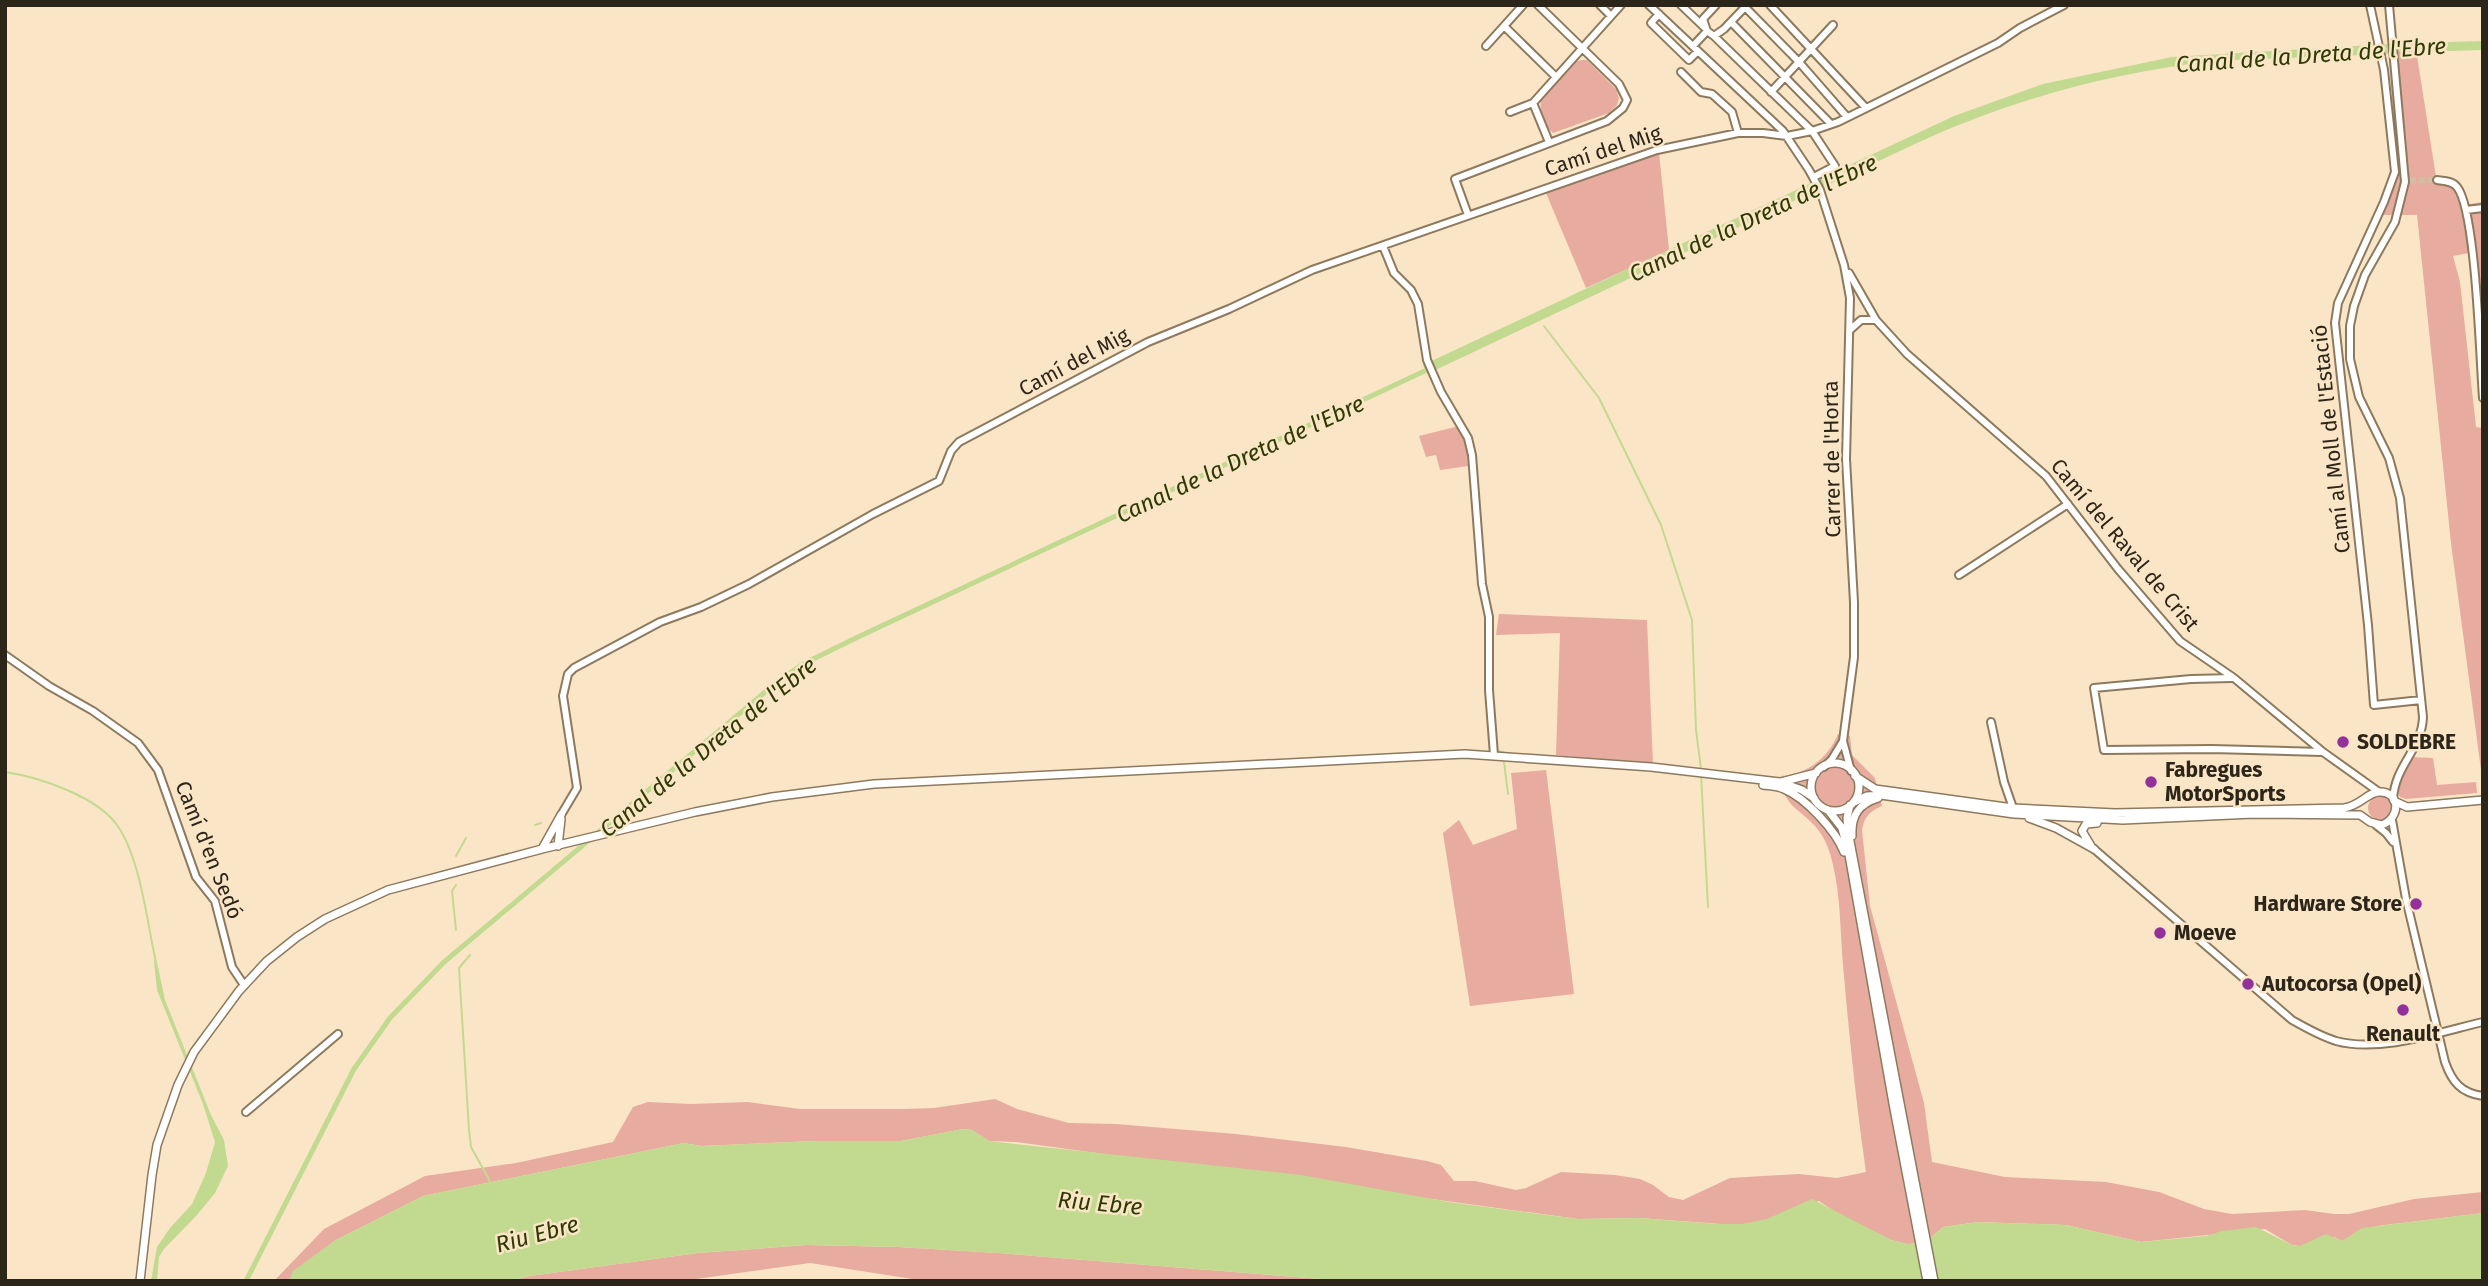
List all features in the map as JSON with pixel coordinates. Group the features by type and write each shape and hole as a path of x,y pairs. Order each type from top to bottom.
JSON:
{"main road":[{"path":"140,1281 153,1163 170,1105 194,1052 244,985 267,961 325,919 388,890 616,830 748,801 874,784 1494,755 1651,766 1780,782 1802,790 1828,810 1842,828 1934,1281"},
{"path":"1780,782 1840,764 1875,789 2014,811 2115,813 2344,808 2352,807 2380,792 2407,807"},
{"path":"1814,798 1811,785 1816,773"},
{"path":"1853,773 1858,789 1847,824 1927,1281"},
{"path":"1737,777 1750,783 1784,788 1804,803 1830,828 1840,843 1852,883"},
{"path":"1828,810 1840,810 1874,795 2123,820"},
{"path":"1851,843 1854,814 1862,805 1877,798 1898,798"},
{"path":"2365,799 2363,808 2367,819"},
{"path":"2393,818 2396,811 2394,800"},
{"path":"2094,849 2083,835 2086,824 2253,814 2351,814 2360,815 2376,825 2385,824 2407,807 2483,800"},
{"path":"2014,811 2056,828 2094,849"},
{"path":"557,846 561,815"},
{"path":"542,849 561,815"},
{"path":"549,837 560,834"},
{"path":"560,834 569,843"},
{"path":"549,837 557,846"}],"street":[{"path":"1486,46 1523,5"},
{"path":"1468,215 1455,179 1607,121 1623,108 1627,100 1619,83 1538,5"},
{"path":"1600,5 1611,16"},
{"name":"Carrer de l'Horta","path":"1649,5 1787,136 1820,190 1844,265 1851,312 1846,459 1854,639 1843,741"},
{"path":"1681,5 1812,131 1835,166 1815,179"},
{"path":"1770,5 1866,108"},
{"name":"Camí del Mig","path":"561,815 578,789 563,696 568,674 574,668 660,622 701,607 749,584 873,514 939,481 951,452 959,442 1062,386 1148,342 1229,309 1312,270 1657,150 1738,133 1787,136 1831,124 1998,43 2064,5"},
{"name":"Camí al Moll de l'Estació","path":"2370,5 2380,43 2395,172 2335,315 2374,705 2421,700"},
{"path":"2389,5 2405,182 2395,222 2365,275 2354,306 2350,326 2350,359 2359,397 2389,458 2400,498 2421,700 2423,729 2394,783 2394,800"},
{"path":"1510,112 1533,103 1619,6"},
{"path":"1659,15 1651,23 1689,60 1706,29 1703,19 1713,6"},
{"path":"1714,36 1746,6 1847,117"},
{"path":"1731,22 1831,124"},
{"path":"1771,92 1833,25"},
{"path":"1504,26 1556,77"},
{"path":"1681,72 1700,92 1712,94 1732,113 1736,118 1738,133"},
{"path":"1533,103 1549,142"},
{"path":"2437,180 2452,182 2458,187 2466,210 2472,246 2483,398"},
{"path":"2466,210 2483,208"},
{"path":"1383,246 1394,273 1412,290 1418,304 1428,362 1441,392 1468,438 1472,455 1482,584 1489,617 1489,690 1494,755"},
{"name":"Camí del Raval de Crist","path":"1844,265 1876,320 1907,354 2046,475 2118,569 2180,641 2234,678 2323,752 2380,792"},
{"path":"1851,312 1861,307 1868,308"},
{"path":"1851,312 1865,319 1876,320"},
{"path":"1850,329 1865,319"},
{"path":"1959,575 2068,504"},
{"name":"Camí d'en Sedó","path":"5,656 49,686 93,711 138,743 158,770 196,877 215,901 232,968 244,985"},
{"path":"2234,678 2094,688 2104,750 2323,752"},
{"path":"1991,722 2004,782 2014,811"},
{"path":"1824,767 1843,741"},
{"path":"1843,741 1853,773"},
{"path":"2359,779 2366,793 2365,799"},
{"path":"2380,792 2394,783"},
{"path":"2393,818 2395,847 2445,1062 2455,1084 2472,1095 2483,1096"},
{"path":"2376,825 2386,833 2395,847"},
{"path":"2094,849 2292,1020 2314,1033 2339,1042 2366,1044 2400,1041 2483,1022"},
{"path":"246,1112 338,1034"}],"shaded area":[{"path":"2415,43 2436,177 2454,179 2469,204 2483,202 2483,329 2474,252 2453,256 2460,282 2476,427 2483,428 2483,785 2451,543 2417,215 2380,215 2398,174 2388,44"},
{"path":"1587,60 1616,89 1619,98 1617,105 1609,113 1553,133 1543,118 1541,100 1577,61"},
{"path":"1659,152 1669,250 1586,288 1546,193"},
{"path":"1459,426 1466,442 1468,466 1440,470 1436,455 1426,457 1419,436"},
{"path":"1499,614 1647,620 1653,764 1556,755 1560,633 1496,635"},
{"path":"1838,734 1850,736 1852,755 1875,778 1882,806 1868,815 1862,830 1870,906 1924,1103 1932,1162 2005,1177 2106,1182 2159,1192 2204,1209 2232,1214 2305,1210 2349,1214 2414,1199 2483,1192 2483,1213 2377,1226 2342,1241 2334,1237 2300,1246 2292,1245 2265,1229 2141,1242 2066,1225 1978,1222 1943,1227 1924,1243 1907,1244 1891,1240 1840,1215 1819,1201 1760,1222 1734,1225 1639,1218 1578,1219 1016,1142 989,1141 972,1130 963,1129 901,1141 816,1141 701,1146 684,1143 423,1196 336,1240 294,1271 289,1281 274,1281 324,1229 425,1176 516,1163 613,1142 633,1107 648,1102 748,1102 800,1109 903,1109 934,1108 995,1099 1017,1109 1069,1123 1236,1134 1346,1147 1427,1161 1441,1165 1454,1181 1475,1181 1516,1190 1561,1172 1615,1175 1640,1179 1669,1197 1683,1200 1730,1178 1799,1174 1837,1178 1866,1172 1853,1069 1836,878 1827,844 1819,830 1788,801 1781,776 1799,772 1815,764 1828,751"},
{"path":"2410,757 2433,758 2437,785 2476,782 2477,793 2406,799 2400,797 2398,782"},
{"path":"1546,770 1574,994 1470,1006 1443,833 1459,820 1473,845 1517,829 1511,773"},
{"path":"2380,796 2389,799 2392,808 2389,817 2380,820 2371,817 2368,808 2371,799"},
{"path":"807,1245 998,1253 1346,1281 925,1281 810,1263 682,1281 510,1281 698,1253"}],"water":[{"path":"2483,41 2483,50 2415,52 2415,43"},
{"path":"2388,44 2388,54 2212,61 2173,66 2098,81 2025,101 1917,143 1427,374 1423,365 1954,116 2043,84 2172,57"},
{"path":"155,953 165,1000 211,1115 224,1140 228,1166 215,1193 164,1249 159,1257 157,1281 151,1281 157,1247 192,1204 206,1173 215,1142 203,1104 157,990"},
{"name":"Riu Ebre","path":"963,1129 972,1130 989,1141 1301,1175 1449,1202 1578,1219 1639,1218 1742,1224 1767,1219 1812,1199 1891,1240 1907,1244 1924,1243 1943,1227 1978,1222 2066,1225 2141,1242 2206,1236 2256,1227 2292,1245 2300,1246 2326,1234 2342,1241 2362,1228 2483,1213 2483,1281 1346,1281 998,1253 807,1245 698,1253 510,1281 289,1281 293,1271 336,1240 423,1196 684,1143 701,1146 816,1141 901,1141"}],"waterway":[{"name":"Canal de la Dreta de l'Ebre","path":"2381,50 2420,48"},
{"path":"1544,326 1599,398 1661,525 1692,620 1696,730 1701,769"},
{"name":"Canal de la Dreta de l'Ebre","path":"246,1281 354,1069 390,1018 444,962 777,682 803,664 858,637 1431,368"},
{"path":"1499,751 1503,752"},
{"path":"1504,762 1508,794"},
{"path":"5,772 68,790 98,807 119,828 138,873 155,958"},
{"path":"1701,775 1708,907"},
{"path":"535,825 541,823"},
{"path":"456,856 466,838"},
{"path":"456,885 452,891 456,930"},
{"path":"470,955 459,968 469,1130 471,1147 492,1185"}],"tunnel":[{"path":"2392,181 2437,180"}],"place":[{"name":"SOLDEBRE","path":"2343,742"},
{"name":"Fabregues MotorSports","path":"2151,782"},
{"name":"Hardware Store","path":"2416,904"},
{"name":"Moeve","path":"2160,933"},
{"name":"Autocorsa (Opel)","path":"2248,984"},
{"name":"Renault","path":"2403,1010"}]}
